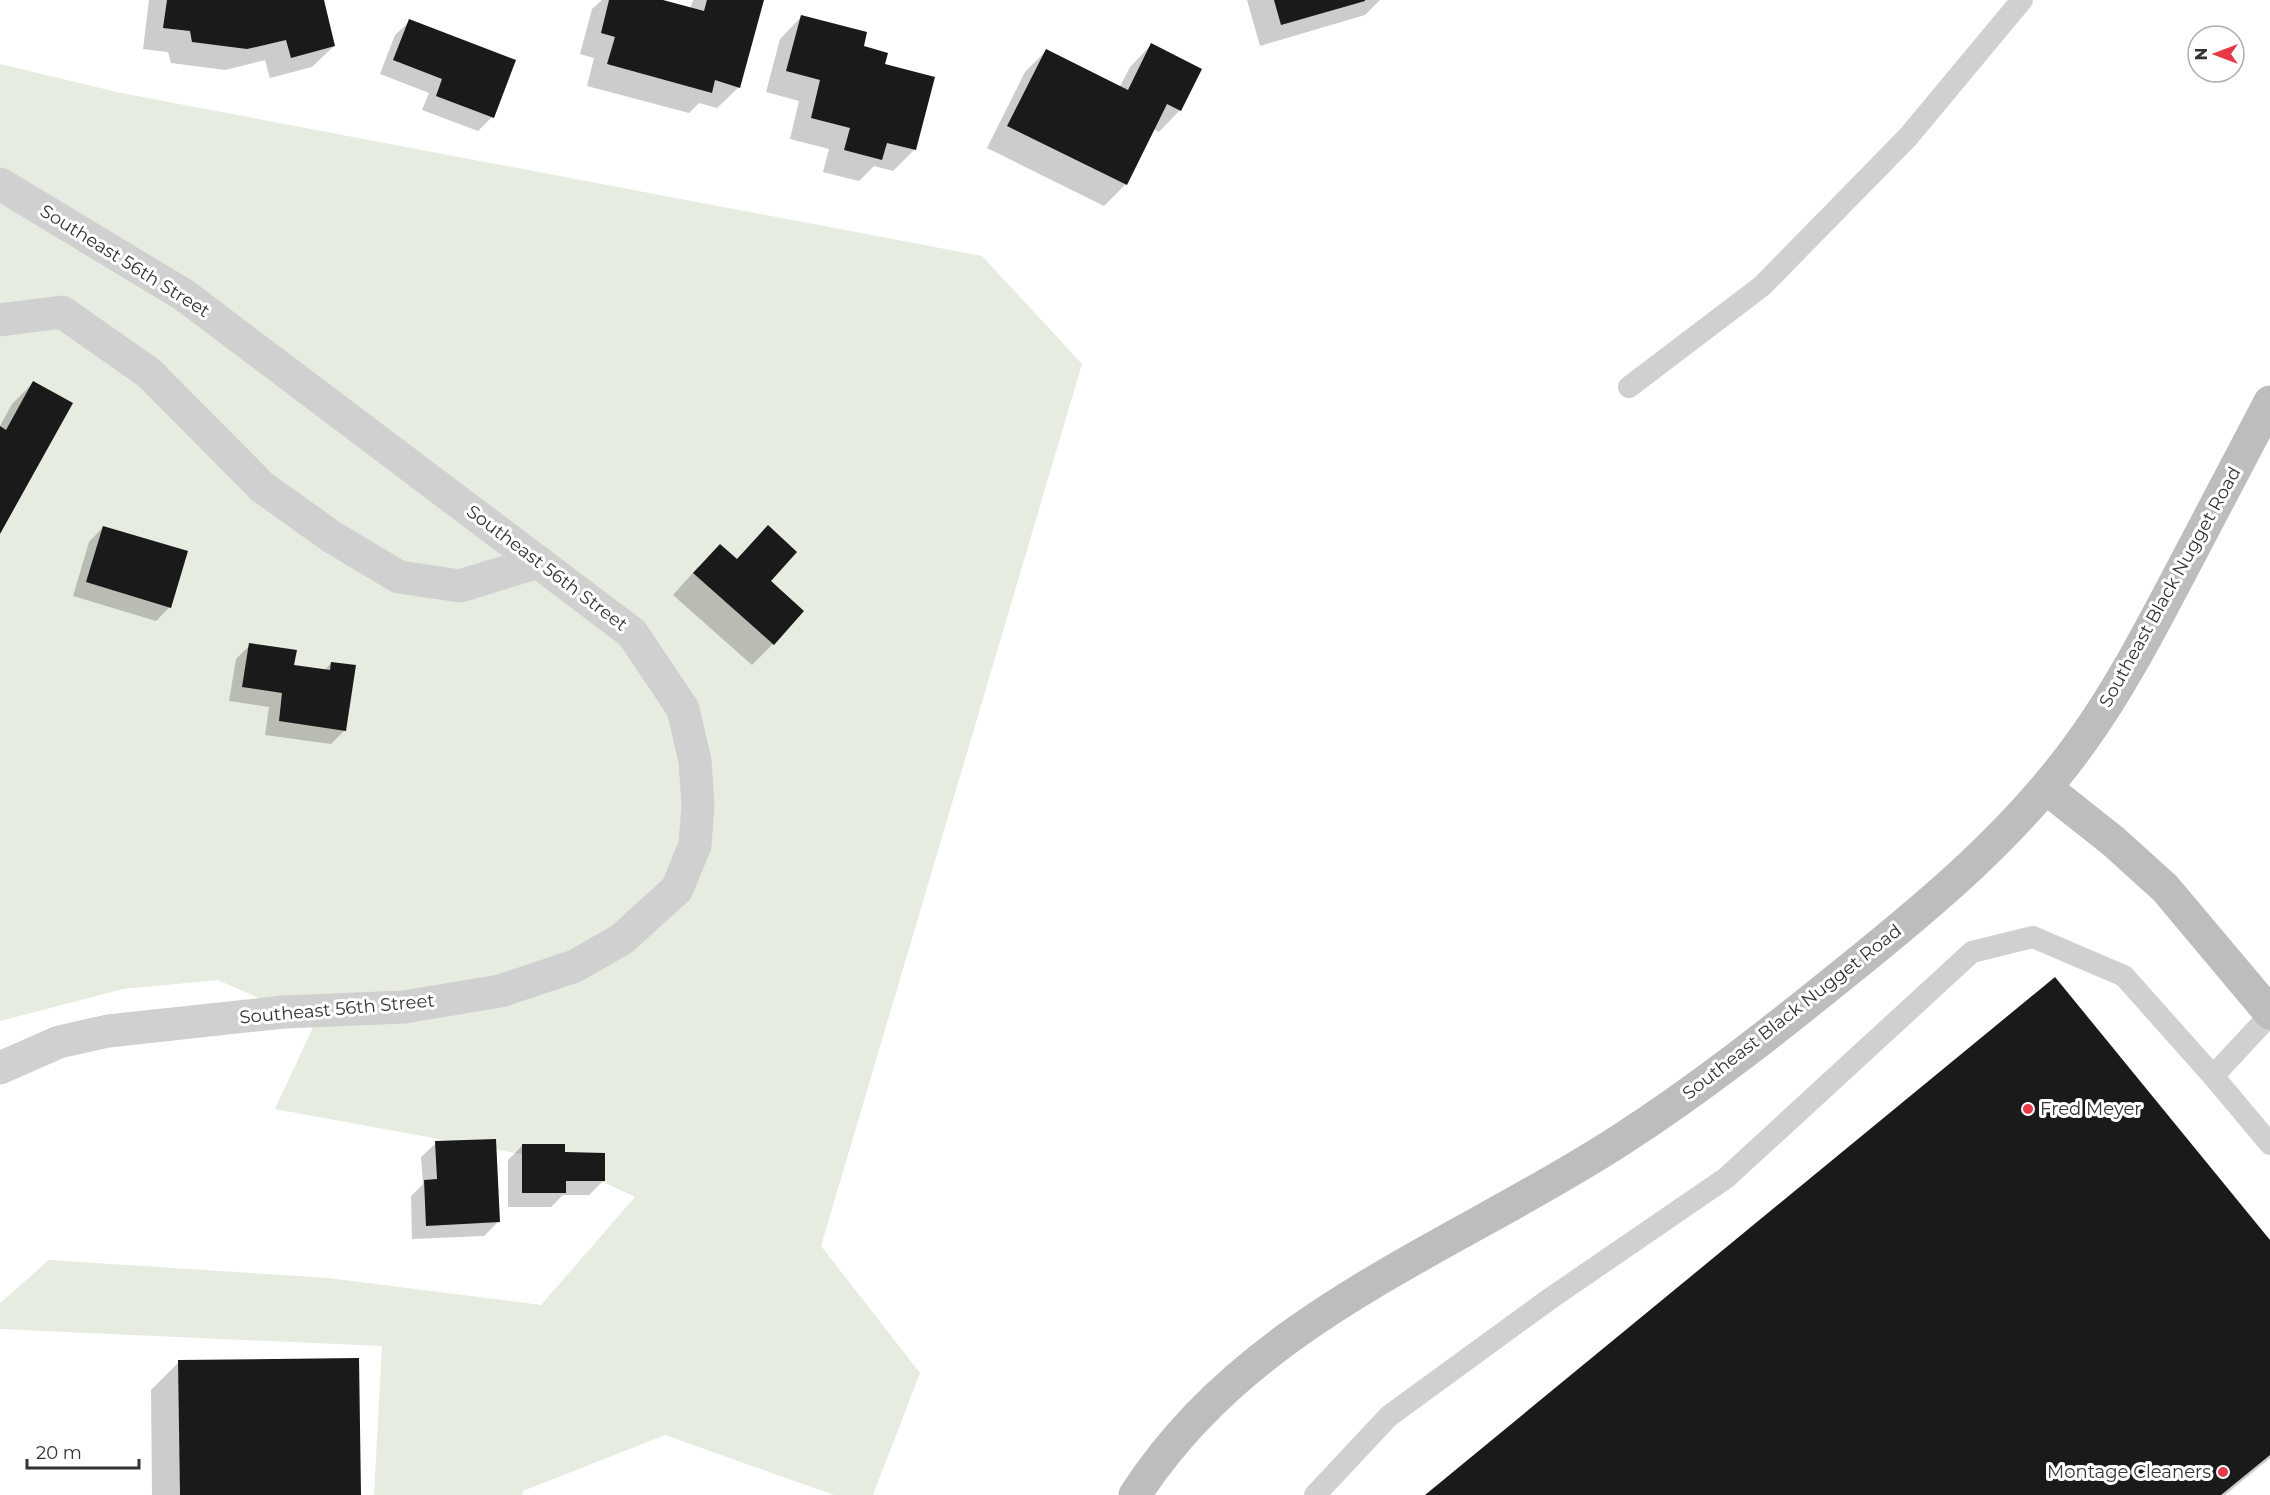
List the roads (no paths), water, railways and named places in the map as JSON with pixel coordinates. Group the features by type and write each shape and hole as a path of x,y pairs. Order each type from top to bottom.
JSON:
{"street":[{"name":"Southeast 56th Street","path":"0,184 184,295 632,633 683,709 695,762 698,805 695,845 677,889 622,939 575,966 500,991 404,1007 284,1012 108,1031 59,1041 0,1068"},
{"path":"0,320 62,312 149,373 262,487 332,537 399,577 460,586 538,562"},
{"name":"Southeast Black Nugget Road","path":"1135,1495 1149,1473 1197,1417 1227,1386 1278,1343 1374,1279 1526,1197 1597,1155 1700,1086 1755,1045 1965,873 2046,788 2083,740 2129,670 2270,402"},
{"path":"2046,788 2113,841 2165,888 2270,1014"}],"lane":[{"path":"1629,387 1762,286 1908,137 2022,0"},
{"path":"1315,1495 1389,1416 1551,1298 1726,1178 1972,952 2033,936 2124,976 2270,1144"},
{"path":"2213,1076 2270,1014"}],"place":[{"name":"Fred Meyer","path":"2028,1109"},
{"name":"Montage Cleaners","path":"2223,1472"}]}
